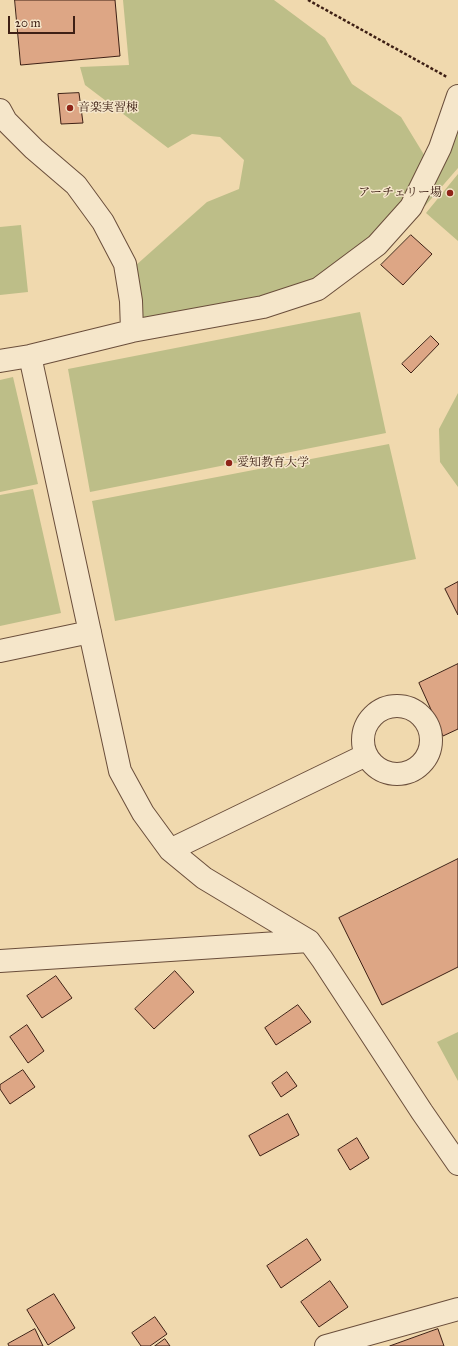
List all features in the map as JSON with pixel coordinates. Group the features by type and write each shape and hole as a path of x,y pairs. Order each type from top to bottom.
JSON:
{"street":[{"path":"0,361 30,356 132,331 263,307 318,289 377,245 411,207 440,148 455,88"},
{"path":"0,110 6,121 34,149 76,185 103,222 125,264 131,301 132,331"},
{"path":"30,356 120,771 143,813 170,850 204,878 309,941 458,1164"},
{"path":"0,650 90,632"},
{"path":"170,850 366,755"},
{"path":"0,961 309,941"},
{"path":"326,1346 458,1309"}],"path":[{"path":"308,0 455,88"}],"green space":[{"path":"123,0 274,0 325,38 352,84 401,117 426,158 404,201 371,238 315,281 261,300 141,321 135,266 207,202 239,189 244,160 220,137 192,134 168,148 85,85 80,67 129,65"},
{"path":"458,118 458,168 425,206 421,202"},
{"name":"アーチェリー場","path":"458,174 458,241 426,213"},
{"path":"21,225 28,292 0,295 0,227"},
{"path":"360,312 386,433 90,492 68,369"},
{"path":"13,377 38,484 0,492 0,380"},
{"path":"458,393 458,487 440,462 439,429"},
{"path":"389,444 416,559 115,621 92,501"},
{"path":"33,489 61,613 0,626 0,495"},
{"path":"458,1032 458,1081 437,1042"}],"building":[{"path":"15,0 115,0 120,56 21,65"},
{"name":"音楽実習棟","path":"79,93 83,123 61,124 58,94"},
{"path":"411,235 432,254 403,285 381,265"},
{"path":"431,336 439,344 411,373 402,364"},
{"path":"458,582 458,615 445,589"},
{"path":"458,664 458,729 443,736 419,683"},
{"path":"458,859 458,967 382,1005 339,918"},
{"path":"175,971 194,992 154,1029 135,1009"},
{"path":"56,976 72,998 42,1018 27,996"},
{"path":"298,1005 311,1022 276,1045 265,1028"},
{"path":"27,1025 44,1051 28,1063 10,1037"},
{"path":"23,1070 35,1087 10,1104 0,1089 0,1085"},
{"path":"287,1072 297,1086 281,1097 272,1083"},
{"path":"288,1114 299,1135 260,1156 249,1136"},
{"path":"357,1138 369,1158 350,1170 338,1150"},
{"path":"307,1239 321,1260 281,1288 267,1266"},
{"path":"330,1281 348,1307 319,1327 301,1302"},
{"path":"54,1294 75,1328 48,1345 27,1310"},
{"path":"155,1317 167,1334 150,1346 141,1346 132,1333"},
{"path":"35,1329 43,1346 9,1346 8,1344"},
{"path":"438,1329 444,1346 390,1346"},
{"path":"165,1339 170,1346 155,1346"}],"place":[{"name":"音楽実習棟","path":"70,108"},
{"name":"アーチェリー場","path":"450,193"},
{"name":"愛知教育大学","path":"229,463"}]}
